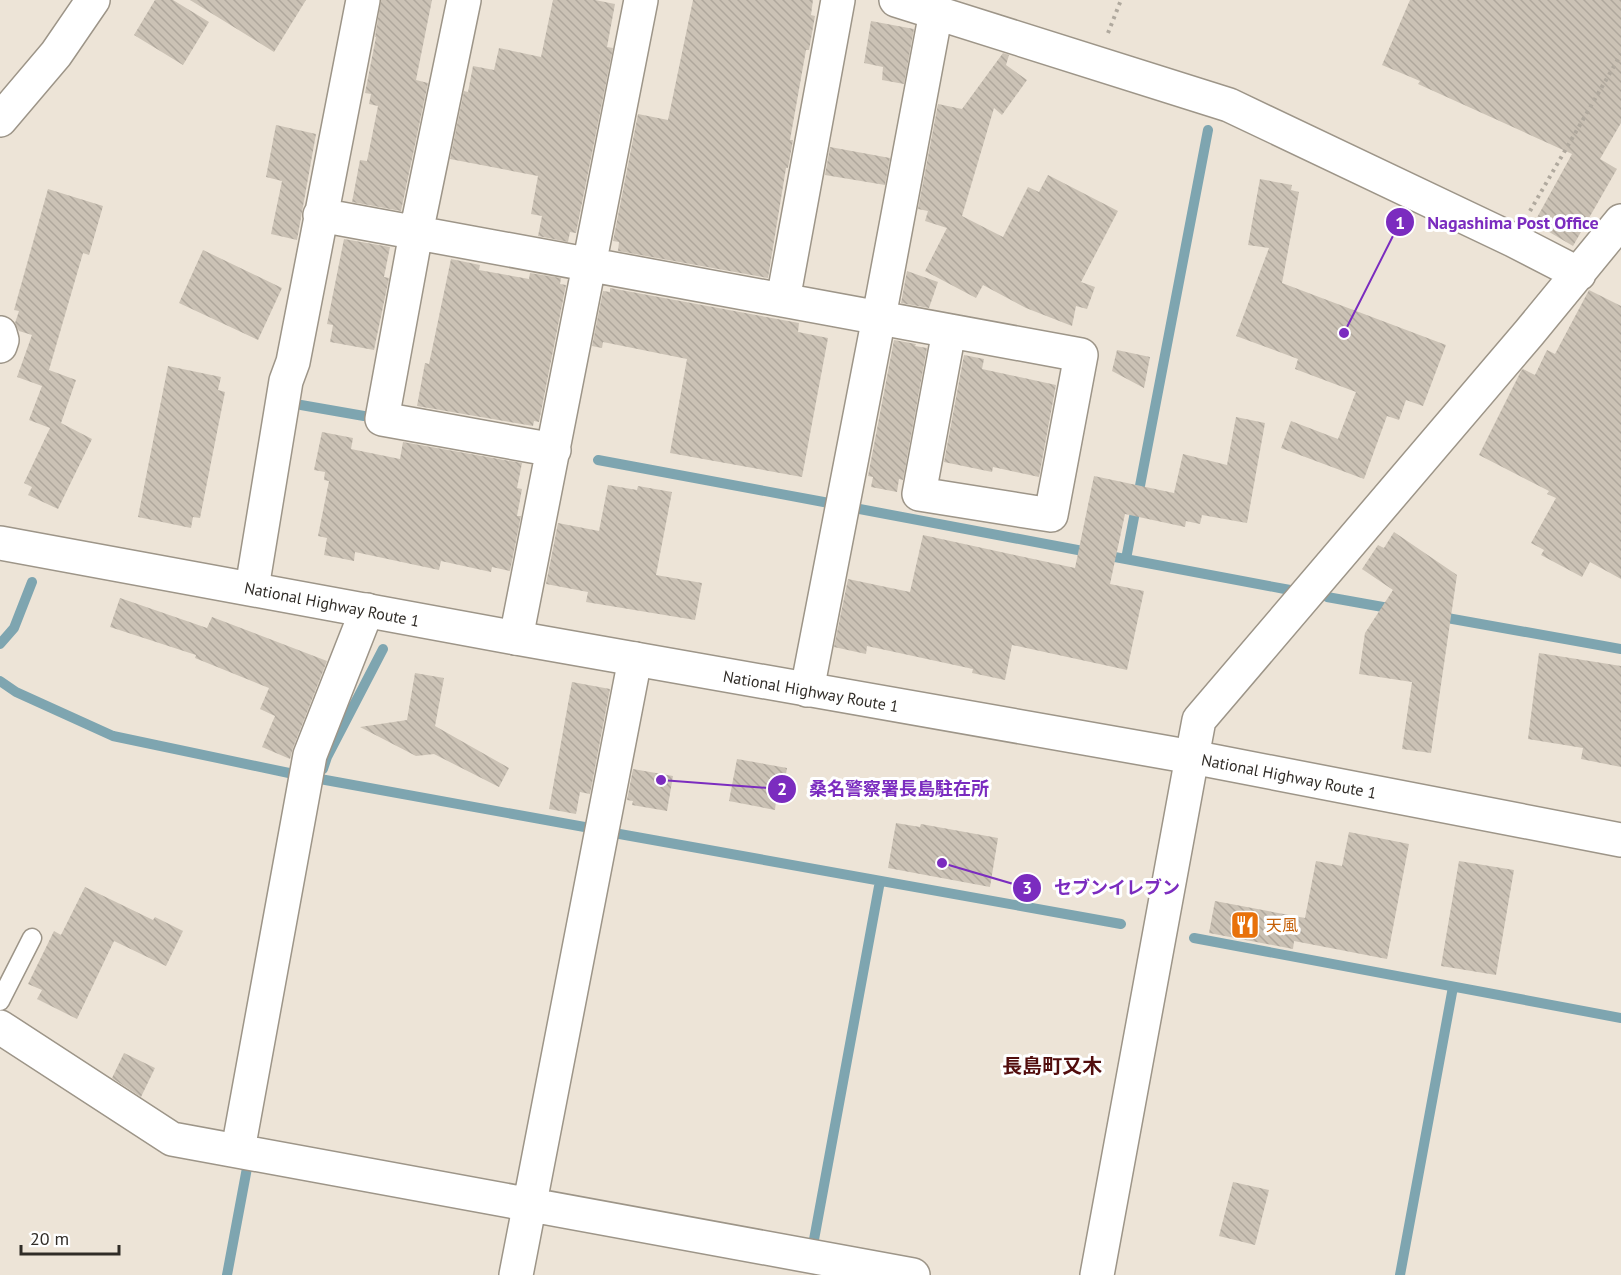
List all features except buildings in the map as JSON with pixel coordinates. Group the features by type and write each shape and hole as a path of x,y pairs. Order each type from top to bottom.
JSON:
{"main road":[{"path":"0,120 56,54 93,0"},
{"path":"252,588 286,381 293,362 363,0"},
{"path":"464,0 416,233 382,419 554,450"},
{"path":"516,638 641,0"},
{"path":"783,300 838,0"},
{"path":"896,0 1229,105 1513,240 1579,274"},
{"path":"807,690 936,12"},
{"path":"320,215 1081,355 1051,515 919,494 949,331"},
{"path":"1097,1275 1199,720 1579,274 1621,221"},
{"path":"0,333 2,340 0,346"},
{"name":"National Highway Route 1","path":"0,543 516,638 1192,757 1621,840"},
{"path":"238,1150 310,755 367,610"},
{"path":"516,1275 634,659"},
{"path":"0,1027 172,1139 913,1275"}],"lane":[{"path":"0,1001 32,938"}],"path":[{"path":"1513,240 1621,54"}],"waterway":[{"path":"1126,559 1208,130"},
{"path":"301,405 364,416"},
{"path":"598,460 829,503"},
{"path":"849,507 1290,590"},
{"path":"0,644 14,628 32,582"},
{"path":"1327,597 1394,609"},
{"path":"1436,616 1621,649"},
{"path":"323,769 383,649"},
{"path":"0,681 16,692 113,736 289,773"},
{"path":"320,779 590,828"},
{"path":"614,833 1121,924"},
{"path":"813,1245 880,881"},
{"path":"1194,938 1621,1018"},
{"path":"1400,1275 1453,987"},
{"path":"227,1275 247,1168"}],"place":[{"name":"Nagashima Post Office","path":"1344,333"},
{"name":"桑名警察署長島駐在所","path":"661,780"},
{"name":"セブンイレブン","path":"942,863"},
{"name":"天風","path":"1245,925"}],"district":[{"name":"長島町又木","path":"1052,1066"}]}
